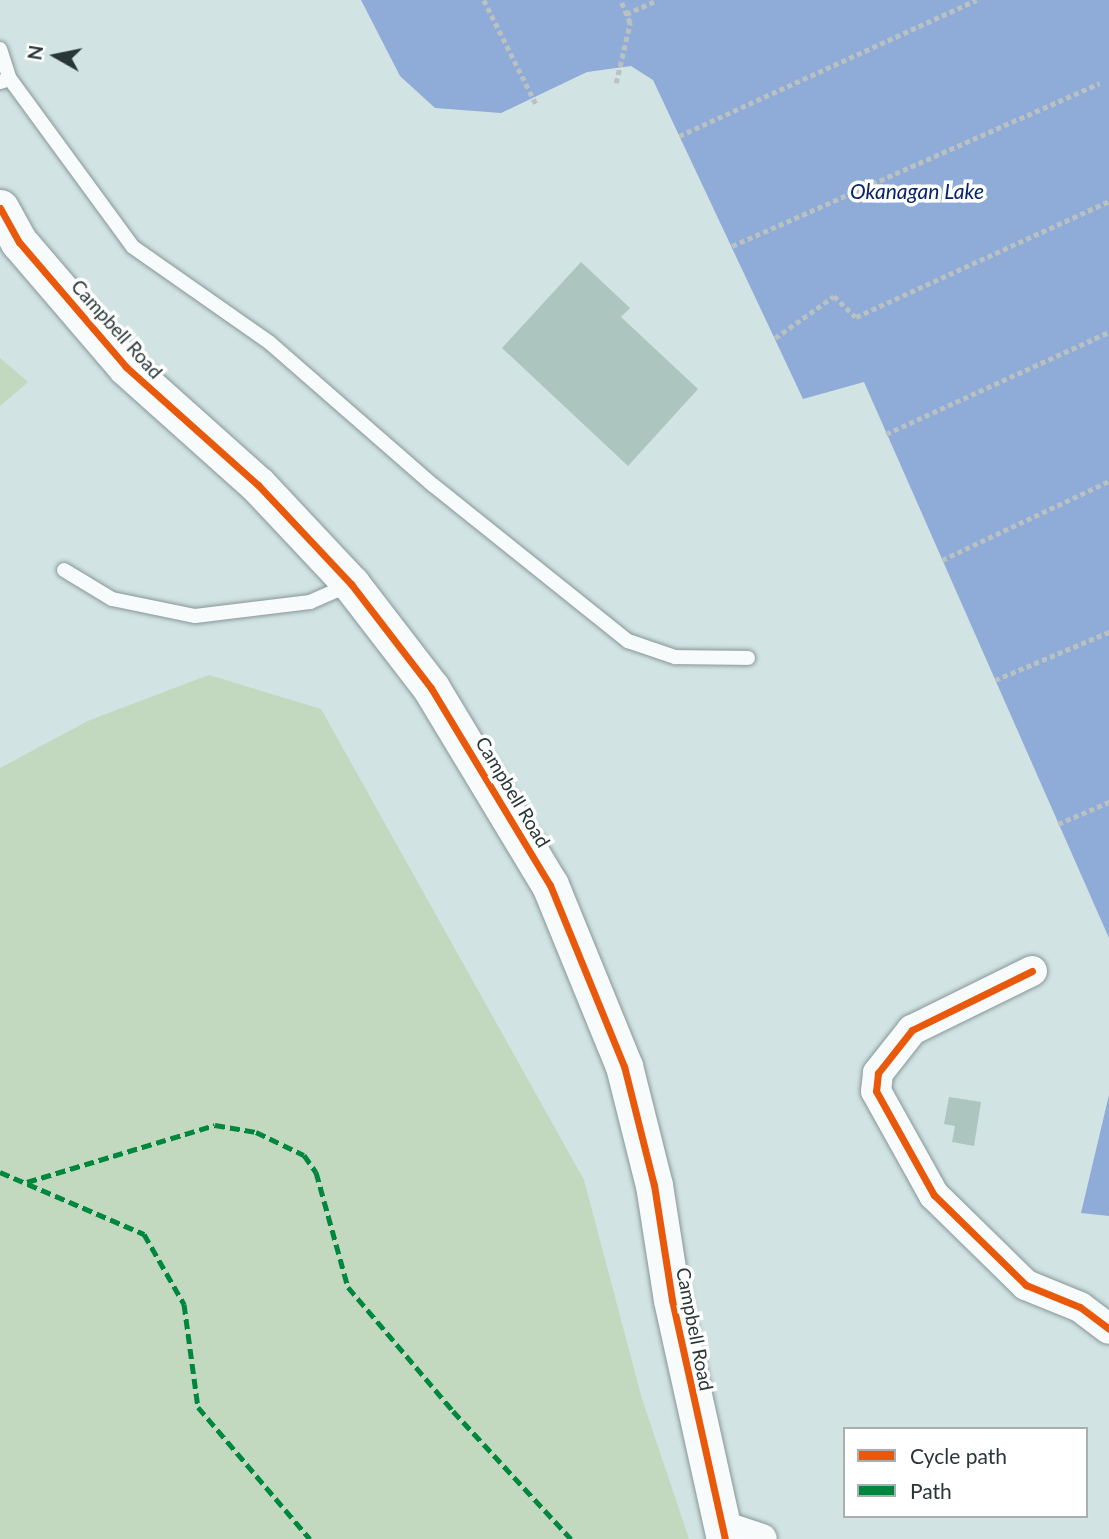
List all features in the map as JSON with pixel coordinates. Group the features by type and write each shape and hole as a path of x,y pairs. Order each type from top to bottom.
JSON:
{"street":[{"name":"Campbell Road","path":"0,208 19,242 126,367 258,485 351,584 431,688 550,885 588,970 624,1066 654,1185 671,1300 722,1532"},
{"path":"1032,971 912,1030 878,1073 876,1091 934,1195 1026,1285 1080,1307 1109,1329"},
{"path":"722,1532 762,1539"}],"lane":[{"path":"0,49 5,80 133,247 270,343 433,485 628,641 675,657 748,658"},
{"path":"64,570 112,599 195,616 310,602 351,584"}],"path":[{"path":"484,0 536,104"},
{"path":"616,83 630,23 620,0"},
{"path":"626,14 657,0"},
{"path":"679,136 976,0"},
{"path":"732,246 1099,83"},
{"path":"775,338 834,296 856,317 1109,201"},
{"path":"886,433 1109,332"},
{"path":"942,560 1109,481"},
{"path":"995,680 1109,632"},
{"path":"1058,824 1109,802"}],"green space":[{"path":"0,358 28,382 0,406"},
{"path":"209,675 321,709 584,1180 642,1399 689,1539 0,1539 0,768 90,720"}],"water":[{"name":"Okanagan Lake","path":"361,0 1109,0 1109,938 864,382 803,399 653,80 631,66 587,72 501,113 435,108 400,76"},
{"path":"1109,1095 1109,1216 1081,1213"}],"building":[{"path":"581,262 630,308 621,317 698,389 628,466 502,348"},
{"path":"949,1097 981,1102 974,1146 952,1142 955,1126 944,1124"}],"marked path":[{"path":"27,1182 215,1125 256,1132 304,1155 316,1172 348,1287 453,1411 571,1539"},
{"path":"0,1172 144,1234 184,1304 198,1407 310,1539"}],"cycle path":[{"path":"0,208 19,242 126,367 258,485 351,584 431,688 550,885 624,1066 654,1185 672,1300 725,1539"},
{"path":"1032,971 912,1030 878,1073 876,1091 934,1195 1026,1285 1080,1307 1109,1329"}]}
